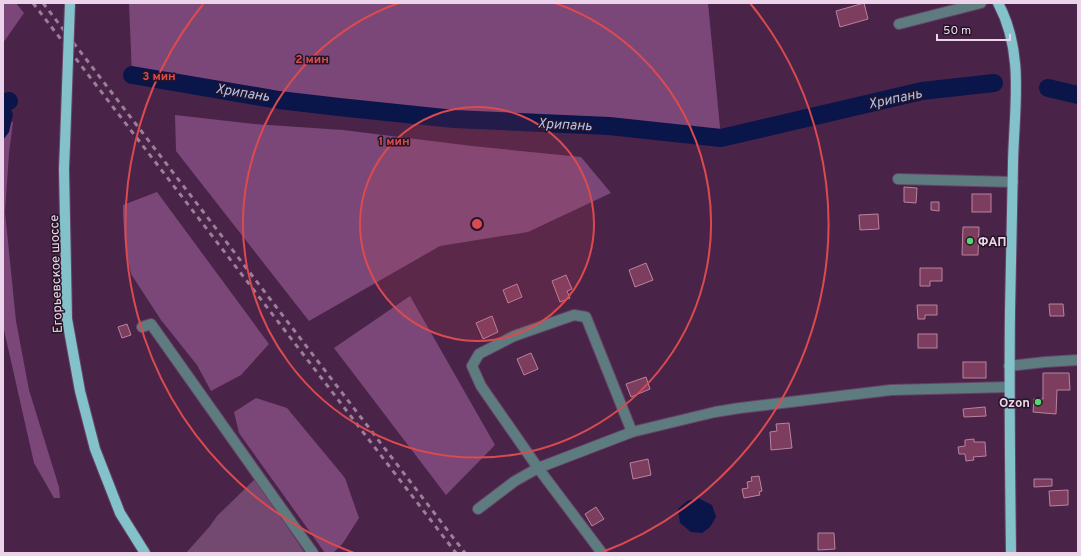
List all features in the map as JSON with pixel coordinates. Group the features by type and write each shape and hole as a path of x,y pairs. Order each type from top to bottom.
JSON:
{"main road":[{"name":"Егорьевское шоссе","path":"70,3 64,169 67,319 80,391 95,449 120,513 145,553"},
{"path":"998,3 1005,16 1014,46 1016,86 1009,366 1011,553"}],"street":[{"path":"899,24 981,3"},
{"path":"898,179 1013,182"},
{"path":"602,553 538,468 481,386 472,366 479,354 514,336 574,315 586,317 632,432"},
{"path":"142,327 151,324 313,553"},
{"path":"1009,366 1078,360"},
{"path":"478,510 515,480 538,468 632,432 715,412 891,390 1009,387"}],"shaded area":[{"path":"3,3 16,3 24,13 3,43"},
{"path":"129,3 708,3 721,138 609,126 454,119 339,107 279,100 132,75"},
{"path":"3,97 6,98 13,114 9,132 3,140"},
{"path":"175,115 254,124 343,130 472,146 581,157 611,193 528,232 440,246 309,321 176,151"},
{"path":"6,121 13,122 9,153 5,212 16,321 29,390 59,487 60,498 54,498 34,463 4,330 3,125"},
{"path":"157,192 269,344 241,375 211,391 197,365 161,320 131,274 125,245 123,205"},
{"path":"410,296 495,445 446,495 334,348"},
{"path":"256,398 287,408 345,478 359,518 343,543 333,553 325,553 239,433 234,412"},
{"path":"255,479 305,553 186,553 217,516"},
{"path":"698,498 712,505 716,517 710,527 702,533 691,532 680,523 678,509 687,501"}],"building":[{"path":"864,3 868,19 840,27 836,11"},
{"path":"904,187 917,188 916,203 904,202"},
{"path":"972,194 991,194 991,212 972,212"},
{"path":"931,202 939,202 939,211 931,210"},
{"path":"878,214 879,229 860,230 859,215"},
{"name":"ФАП","path":"963,227 979,227 978,255 962,255"},
{"path":"646,263 653,280 635,287 629,270"},
{"path":"920,268 942,268 942,281 930,281 930,286 920,286"},
{"path":"566,275 572,289 567,291 570,298 560,302 552,281"},
{"path":"517,284 522,297 508,303 503,290"},
{"path":"1049,304 1063,304 1064,316 1050,316"},
{"path":"917,305 937,305 937,315 925,315 925,319 918,319"},
{"path":"492,316 498,332 483,339 476,323"},
{"path":"127,324 131,335 122,338 118,327"},
{"path":"918,334 937,334 937,348 918,348"},
{"path":"531,353 538,369 524,375 517,359"},
{"path":"963,362 986,362 986,378 963,378"},
{"path":"1043,373 1069,373 1070,390 1057,390 1056,414 1033,412 1034,399 1043,399"},
{"path":"646,377 650,389 631,397 626,384"},
{"path":"985,407 986,416 964,417 963,409"},
{"path":"789,423 792,448 771,450 770,432 777,431 776,424"},
{"path":"974,439 974,442 985,442 986,456 973,457 974,460 966,461 965,454 959,454 958,447 965,446 965,440"},
{"path":"648,459 651,475 633,479 630,463"},
{"path":"759,476 762,491 759,492 760,495 744,498 742,489 748,488 747,482 752,481 751,477"},
{"path":"1034,479 1052,479 1052,486 1034,487"},
{"path":"1068,490 1068,505 1050,506 1049,491"},
{"path":"596,507 604,519 592,526 585,514"},
{"path":"818,533 834,533 835,549 818,550"}],"waterway":[{"name":"Хрипань","path":"132,75 279,100 339,107 454,119 609,126 721,138 922,91 994,83"},
{"name":"Хрипань","path":"1048,88 1078,95"},
{"name":"Хрипань","path":"3,103 9,101"}],"railway":[{"path":"33,3 456,553"},
{"path":"43,3 465,553"}],"place":[{"name":"ФАП","path":"970,241"},
{"name":"Ozon","path":"1038,402"}]}
